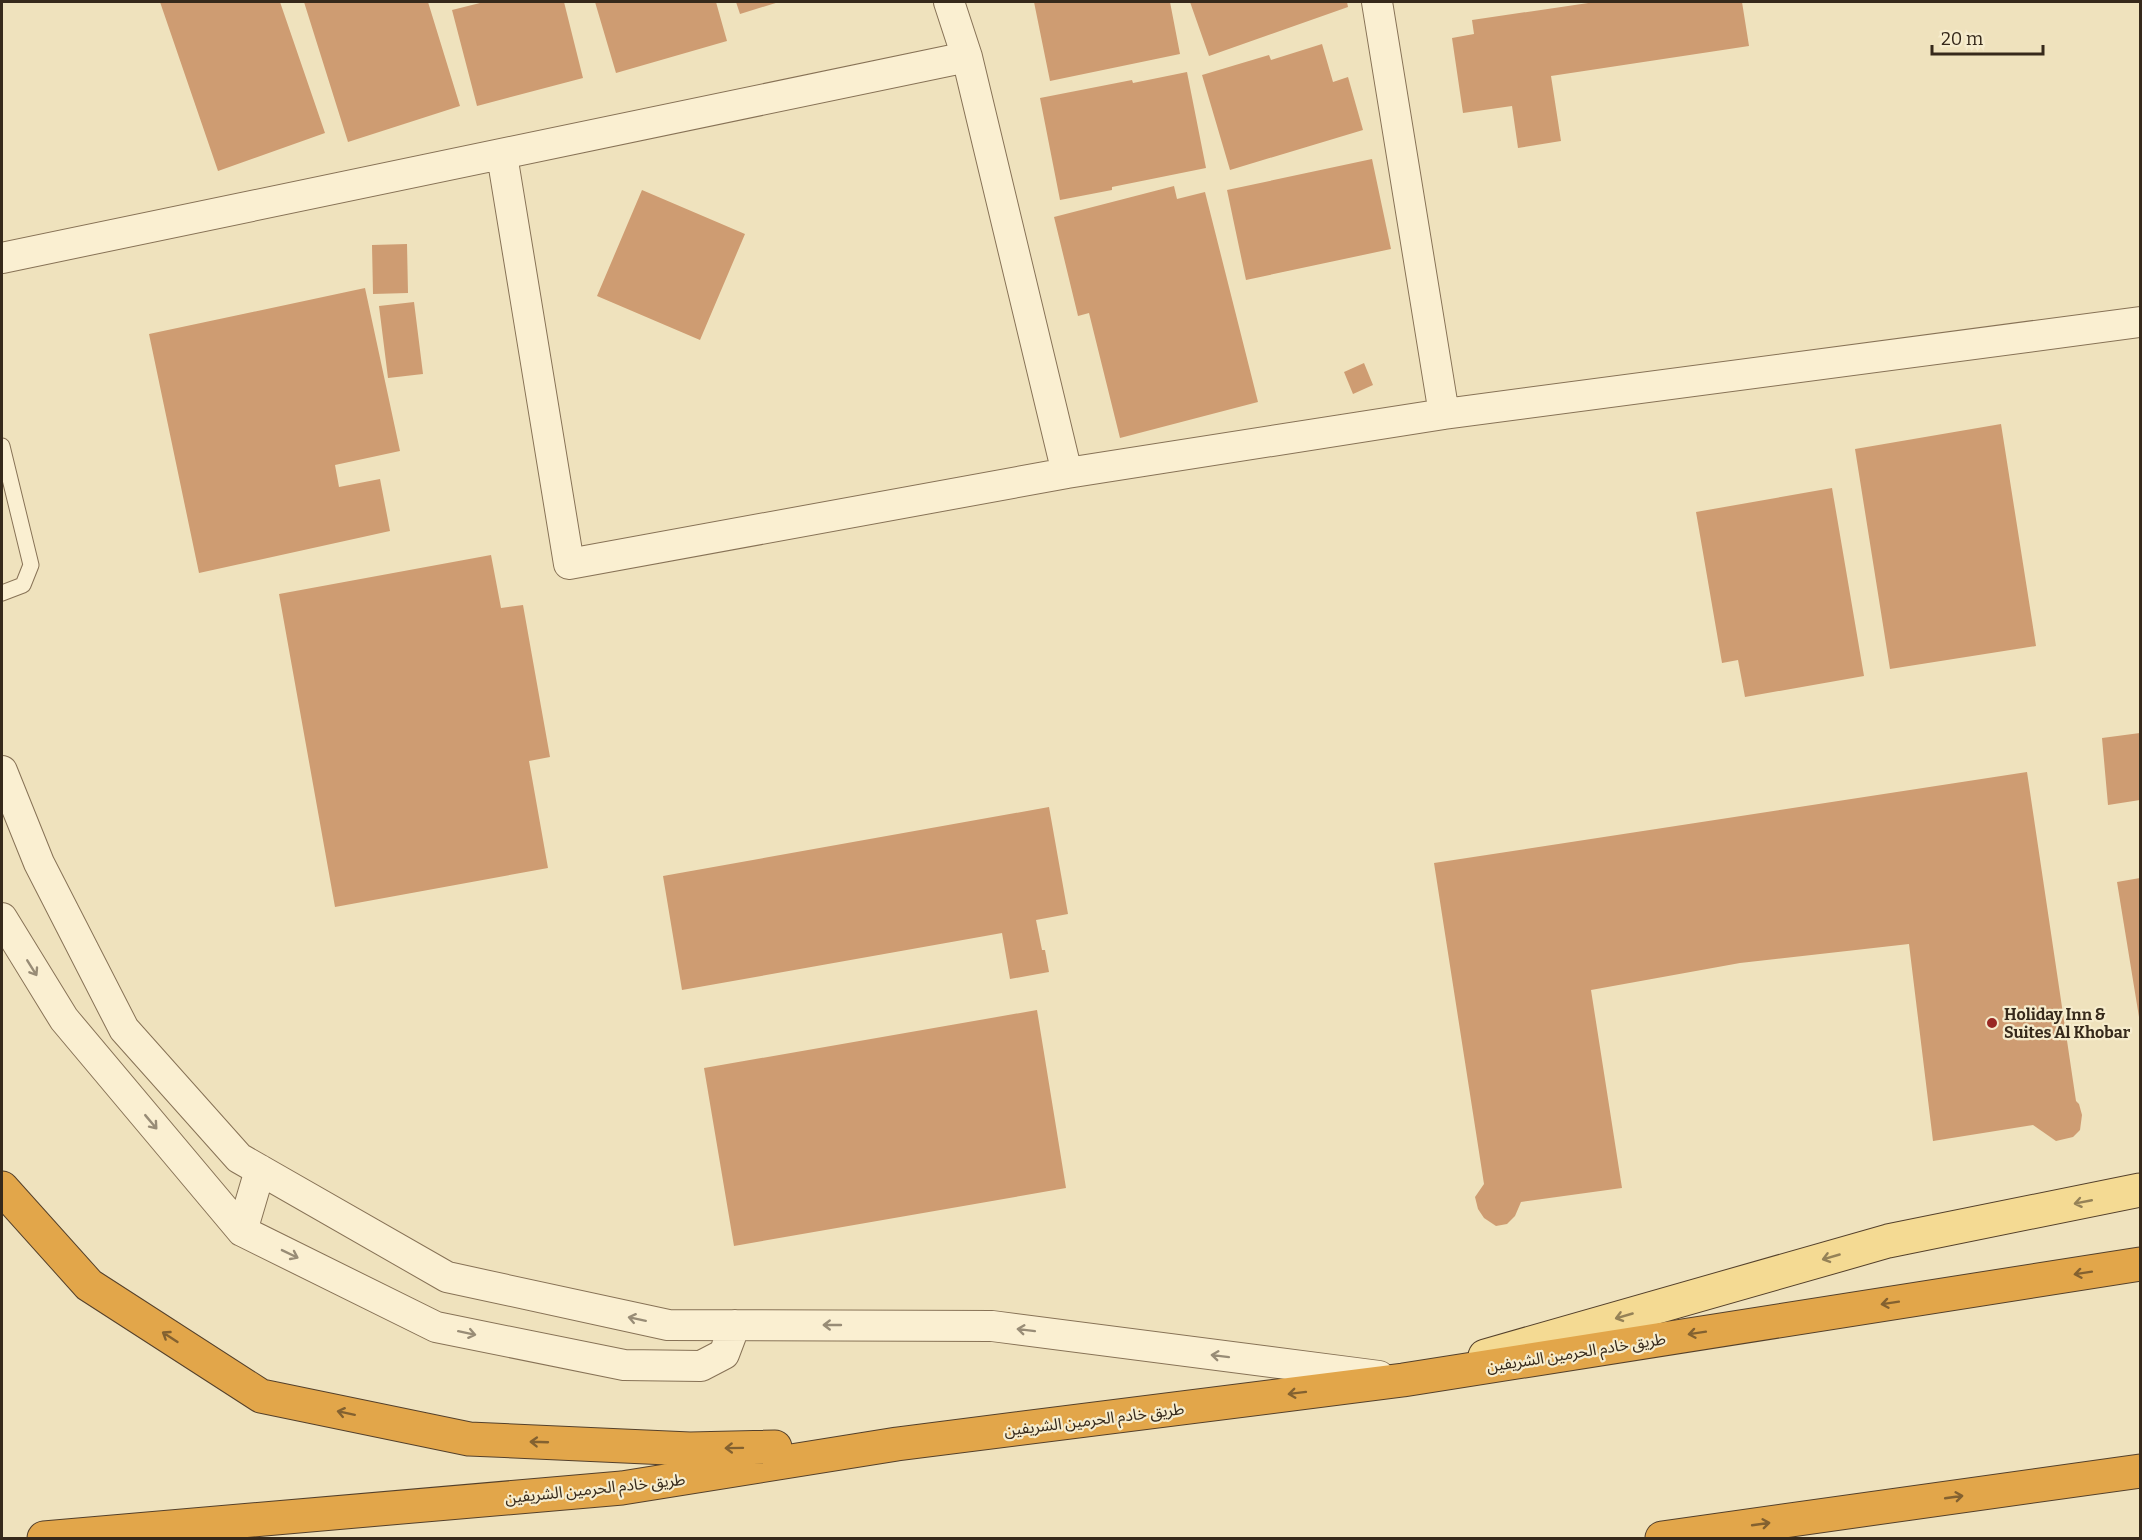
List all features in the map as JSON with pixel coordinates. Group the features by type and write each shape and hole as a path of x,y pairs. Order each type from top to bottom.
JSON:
{"highway":[{"path":"2,1188 89,1286 261,1396 469,1439 690,1449 897,1444"},
{"name":"طريق خادم الحرمين الشريفين","path":"44,1539 622,1488 897,1444 1403,1380 2140,1264"},
{"path":"1662,1539 2140,1470"}],"main road":[{"path":"1403,1380 1888,1241 2140,1190"}],"street":[{"path":"949,2 967,57 1067,473"},
{"path":"1377,2 1444,414"},
{"path":"2,258 967,57"},
{"path":"502,155 569,564 1067,473 1444,414 2140,322"},
{"path":"2,771 39,862 124,1029 239,1158 447,1277 668,1325 992,1326 1403,1380"},
{"path":"2,918 63,1019 242,1231 436,1327 624,1365 701,1366 724,1354 735,1324"},
{"path":"242,1231 260,1170"}],"lane":[{"path":"2,446 31,565 23,585 2,593"}],"building":[{"path":"160,2 280,2 325,133 218,171"},
{"path":"304,2 428,2 460,106 348,142"},
{"path":"484,2 564,2 583,78 477,106 452,10"},
{"path":"595,2 716,2 727,41 616,73"},
{"path":"736,2 779,2 740,14"},
{"path":"1034,2 1170,2 1180,54 1050,81"},
{"path":"1190,2 1347,2 1348,7 1209,56"},
{"path":"1595,2 1742,2 1749,46 1551,76 1561,141 1518,148 1512,106 1463,113 1452,38 1474,34 1472,20"},
{"path":"1322,44 1333,82 1348,77 1363,130 1230,170 1202,75 1269,55 1271,60"},
{"path":"1187,72 1206,168 1060,200 1040,98"},
{"path":"1372,159 1391,249 1246,280 1227,190"},
{"path":"1174,186 1177,199 1205,192 1258,402 1120,438 1089,313 1078,316 1054,217"},
{"path":"642,190 745,234 700,340 597,296"},
{"path":"407,244 408,293 373,294 372,245"},
{"path":"365,288 400,451 335,465 339,487 380,479 390,531 199,573 149,334"},
{"path":"414,302 423,374 388,378 379,306"},
{"path":"1364,363 1373,385 1353,394 1344,372"},
{"path":"2001,424 2036,646 1890,669 1855,449"},
{"path":"1832,488 1864,676 1745,697 1738,660 1722,663 1696,512"},
{"path":"491,555 501,608 523,605 550,757 529,761 548,868 335,907 279,594"},
{"path":"2140,733 2140,800 2108,805 2102,738"},
{"name":"Holiday Inn & Suites Al Khobar","path":"2027,772 2076,1101 2082,1115 2080,1130 2073,1137 2056,1141 2033,1125 1933,1141 1909,944 1740,963 1591,990 1622,1188 1521,1202 1515,1216 1507,1224 1496,1226 1484,1218 1478,1209 1475,1197 1484,1184 1434,863"},
{"path":"1049,807 1068,914 1036,920 1049,972 1010,979 1002,933 682,990 663,876"},
{"path":"2140,878 2140,1017 2139,1017 2117,882"},
{"path":"1037,1010 1066,1188 734,1246 704,1068"}],"place":[{"name":"Holiday Inn & Suites Al Khobar","path":"1992,1023"}]}
